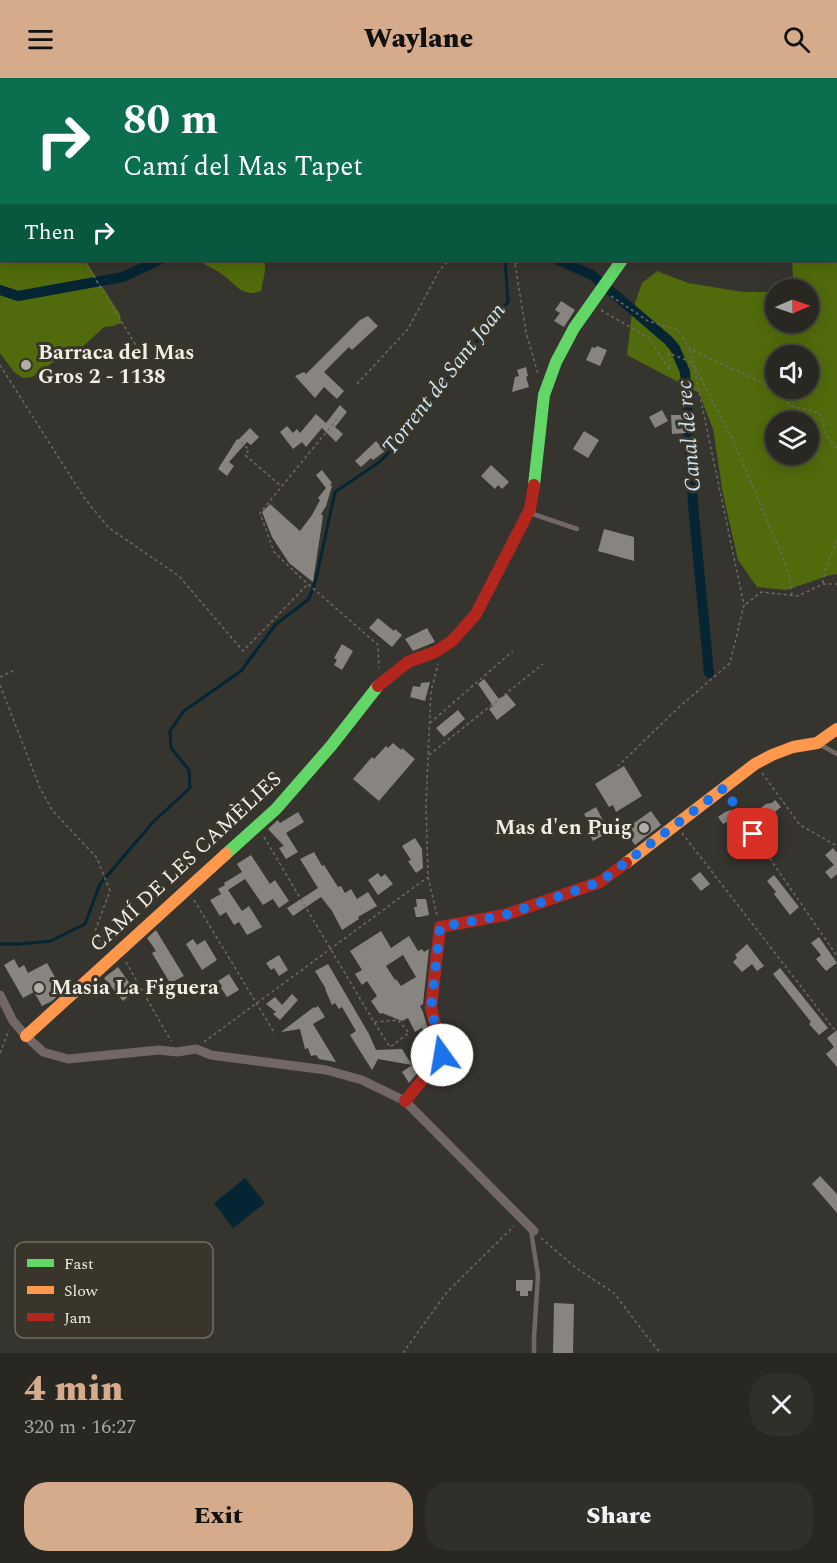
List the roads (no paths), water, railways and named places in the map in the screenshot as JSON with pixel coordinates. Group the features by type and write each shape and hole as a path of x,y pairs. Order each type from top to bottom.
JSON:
{"street":[{"name":"CAMÍ DE LES CAMÈLIES","path":"26,1036 276,809 331,746 379,684 408,662 435,652 452,641 476,614 530,509 537,470 543,395 555,362 590,303 621,261"},
{"path":"405,1101 442,1055 431,1008 440,927 505,915 600,882 755,764 794,747 817,743 837,729"},
{"path":"0,995 13,1021 43,1052 68,1059 159,1050 177,1052 196,1048 211,1055 327,1070 362,1080 405,1101 532,1230"}],"lane":[{"path":"528,512 577,529"},
{"path":"817,743 837,754"},
{"path":"532,1230 538,1275 534,1353"}],"water":[{"path":"245,1178 265,1203 233,1228 214,1203"}],"waterway":[{"name":"Canal de rec","path":"0,290 18,296 123,277 157,261"},
{"name":"Torrent de Sant Joan","path":"0,944 51,941 85,924 100,884 154,821 190,788 189,770 171,748 170,731 184,711 241,671 276,624 309,599 316,579 335,492 378,463 401,441 508,302 505,261"},
{"name":"Canal de rec","path":"560,261 592,275 668,340 675,348 685,372 693,505 709,673"}],"place":[{"name":"Barraca del Mas Gros 2 - 1138","path":"26,365"},
{"name":"Mas d'en Puig","path":"644,828"},
{"name":"Masia La Figuera","path":"39,988"}]}
